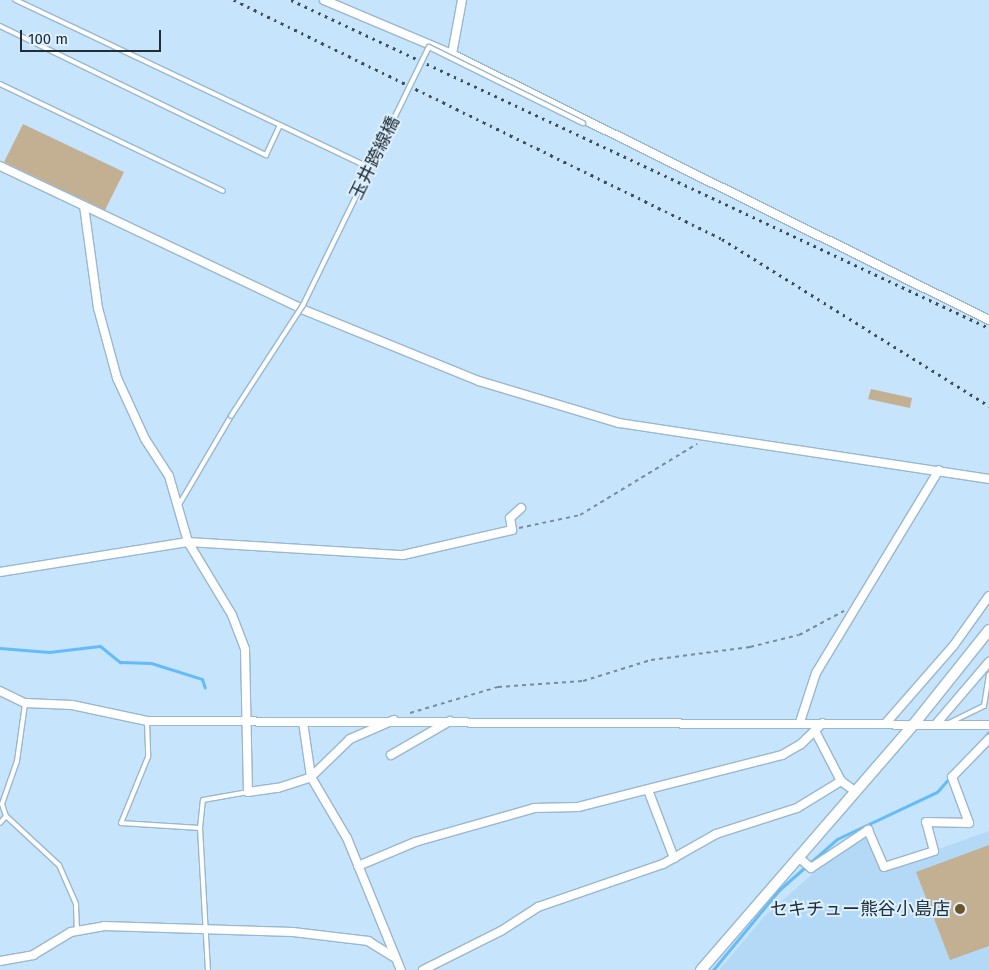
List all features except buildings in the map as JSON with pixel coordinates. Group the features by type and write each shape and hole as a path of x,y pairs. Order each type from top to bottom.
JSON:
{"street":[{"path":"324,0 452,54 571,112 583,123 989,320"},
{"path":"452,54 462,0"},
{"path":"0,166 304,310 479,381 619,423 989,479"},
{"path":"84,206 98,308 117,378 180,503 188,542 232,615 245,649 248,792 278,788 311,777 350,739 396,719"},
{"path":"800,722 816,673 939,470"},
{"path":"0,572 188,542 403,555 512,530 510,518 521,508"},
{"path":"886,723 954,645 989,596"},
{"path":"701,970 800,859 855,791 914,724 989,630"},
{"path":"936,724 989,662"},
{"path":"0,691 25,703 72,705 147,721 245,720 303,722 396,719 988,725"},
{"path":"391,755 452,720"},
{"path":"303,722 311,777 358,866 401,970"},
{"path":"358,866 415,842 534,808 578,807 782,755 823,723"},
{"path":"814,731 841,781 855,791"},
{"path":"800,859 811,868 868,830 884,867 934,851 926,822 969,823 952,777 989,739"},
{"path":"423,970 501,931 538,907 674,858 716,834 797,808 841,781"},
{"path":"648,790 674,858"},
{"path":"0,961 33,955 77,931 104,926 203,928 368,941 395,958"}],"lane":[{"path":"15,0 364,165"},
{"path":"0,26 266,155 280,125"},
{"name":"玉井跨線橋","path":"180,503 231,416 303,305 429,47 583,123"},
{"path":"0,84 223,191"},
{"path":"946,725 984,706 989,674"},
{"path":"25,703 18,760 2,804 6,816 59,865 76,904 77,931"},
{"path":"147,721 148,757 121,823 200,828"},
{"path":"208,970 203,928 206,873 200,828 203,800 248,792"},
{"path":"0,823 6,816"}],"path":[{"path":"512,530 580,516 710,436"},
{"path":"396,719 461,695 498,687 583,681 652,660 750,647 799,635 844,611 853,613"}],"shaded area":[{"path":"989,831 989,970 719,970 764,917 846,844 868,836 883,869"}],"waterway":[{"path":"0,648 49,652 100,646 120,662 151,663 202,679 205,688"},
{"path":"713,970 779,890 837,839 937,792 989,732"}],"railway":[{"path":"234,0 722,239 989,406"},
{"path":"291,0 989,328"}],"place":[{"name":"セキチュー熊谷小島店","path":"960,909"}]}
